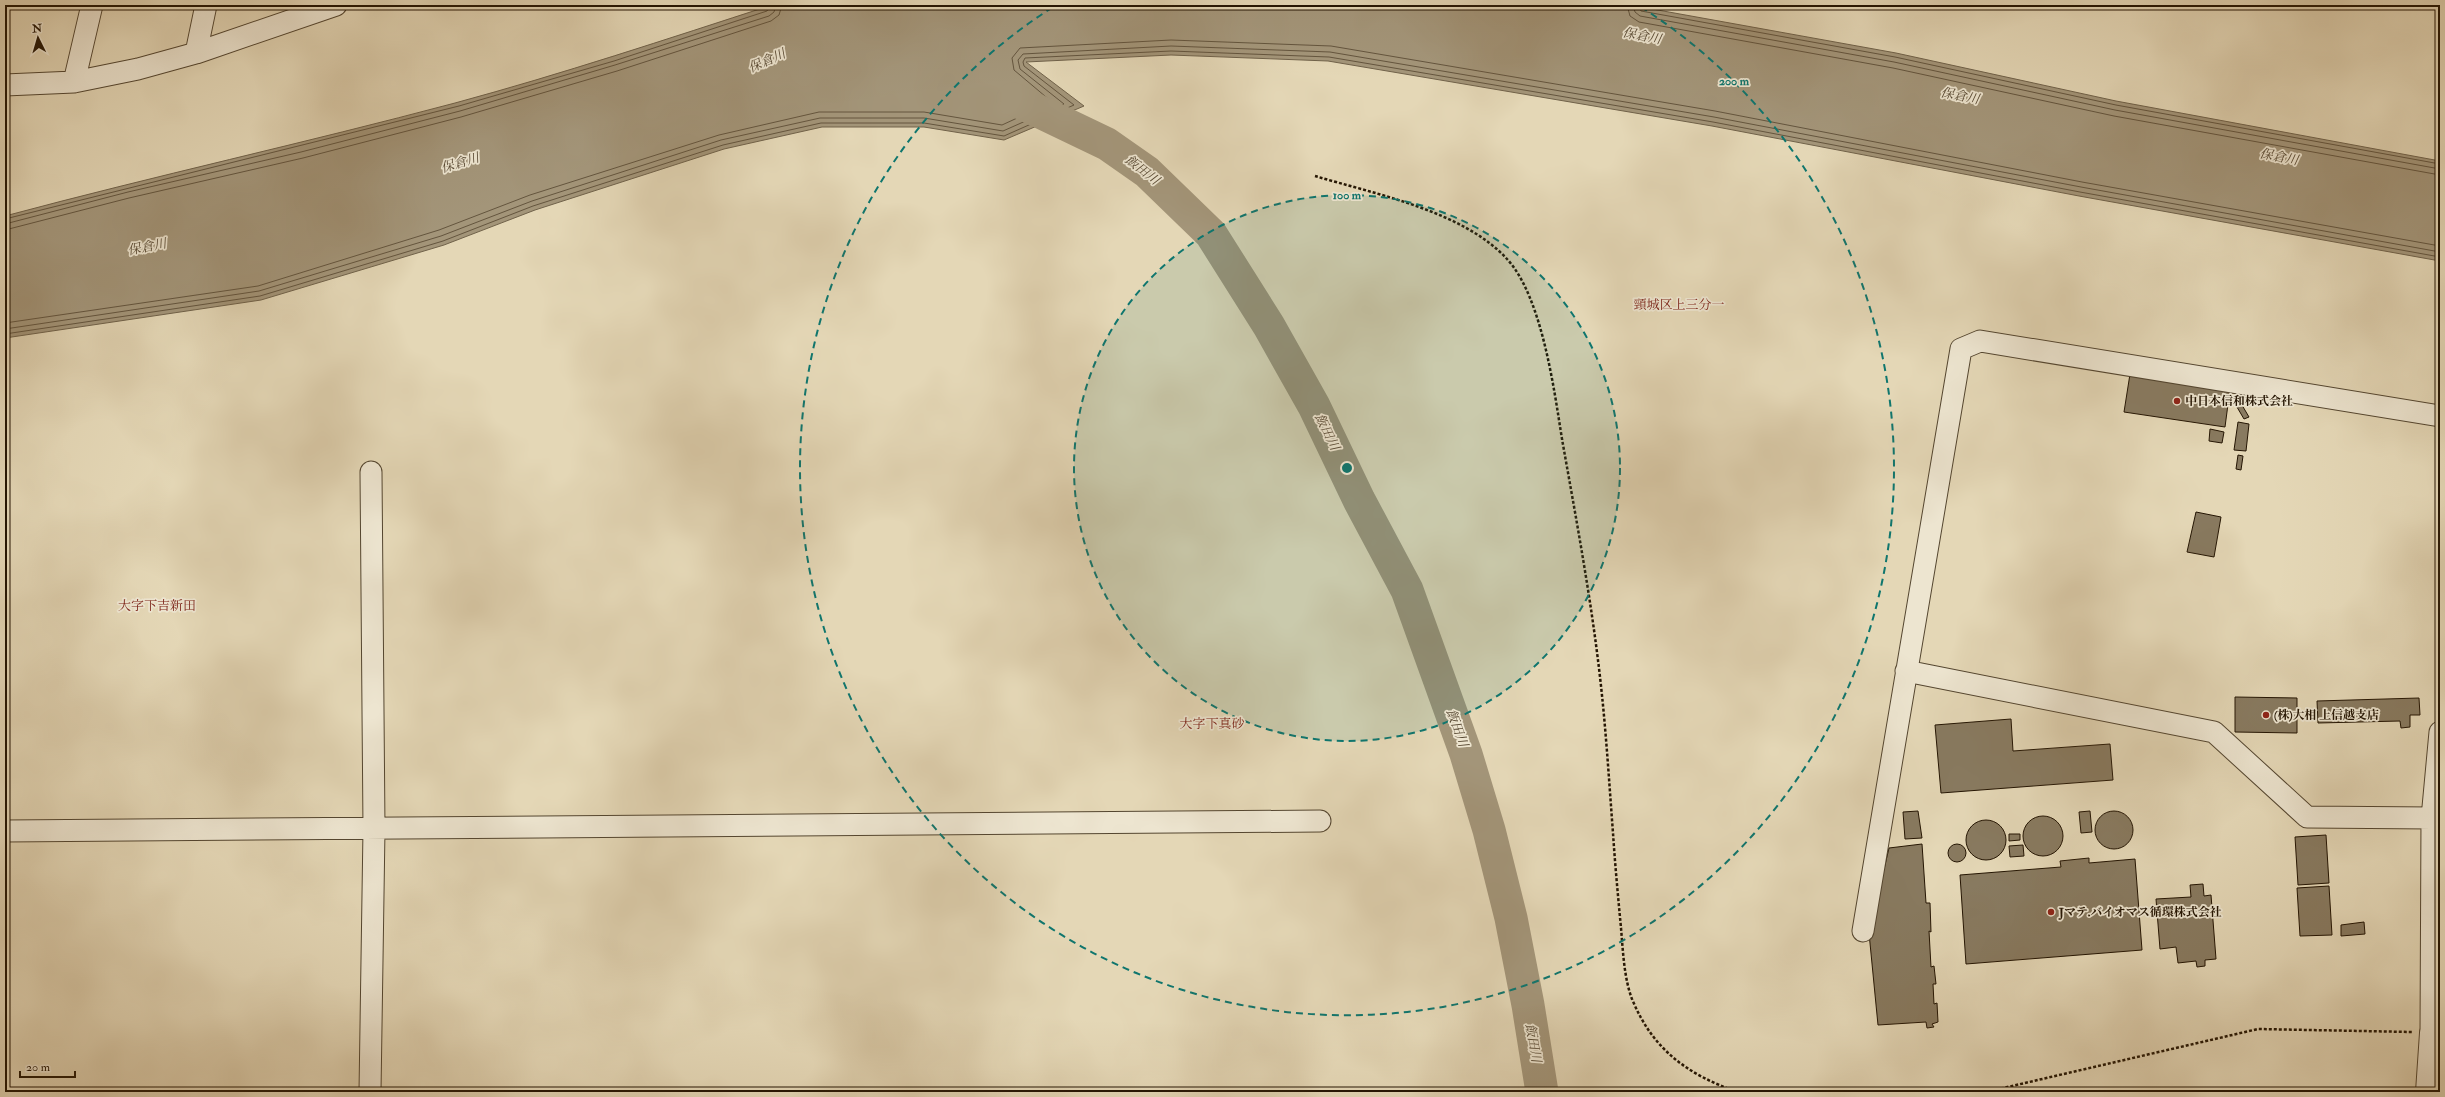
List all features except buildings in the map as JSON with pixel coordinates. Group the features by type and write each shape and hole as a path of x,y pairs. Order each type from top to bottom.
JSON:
{"street":[{"path":"74,82 92,5"},
{"path":"196,53 206,5"},
{"path":"5,85 74,82 138,69 196,53 315,8 336,5"},
{"path":"1863,931 1961,349 1980,341 2440,416"},
{"path":"370,1092 374,829 371,472"},
{"path":"1906,671 2214,732 2307,817 2432,818"},
{"path":"2427,1092 2436,1032 2432,818 2440,732"},
{"path":"5,831 1320,820"}],"path":[{"path":"1314,176 1427,211 1459,225 1492,245 1518,273 1542,338 1554,393 1573,504 1600,676 1622,944 1632,998 1646,1026 1661,1047 1675,1062 1708,1082 1737,1092"},
{"path":"1986,1092 2258,1028 2436,1032"}],"water":[{"name":"保倉川","path":"772,5 1630,5 1896,53 2116,101 2440,161 2440,261 2079,196 1712,126 1328,61 1171,55 1026,62 1084,106 1004,140 924,127 822,127 724,149 535,210 444,245 261,300 5,338 5,216 342,132 495,92"}],"waterway":[{"name":"飯田川","path":"1013,99 1107,144 1147,172 1211,234 1269,326 1314,406 1359,500 1407,590 1466,754 1489,830 1511,918 1528,1005 1542,1092"}],"place":[{"name":"中日本信和株式会社","path":"2177,401"},
{"name":"(株)大相 上信越支店","path":"2266,715"},
{"name":"Jマテ.バイオマス循環株式会社","path":"2051,912"}],"district":[{"name":"頸城区上三分一","path":"1679,305"},
{"name":"大字下吉新田","path":"157,606"},
{"name":"大字下真砂","path":"1212,724"}]}
